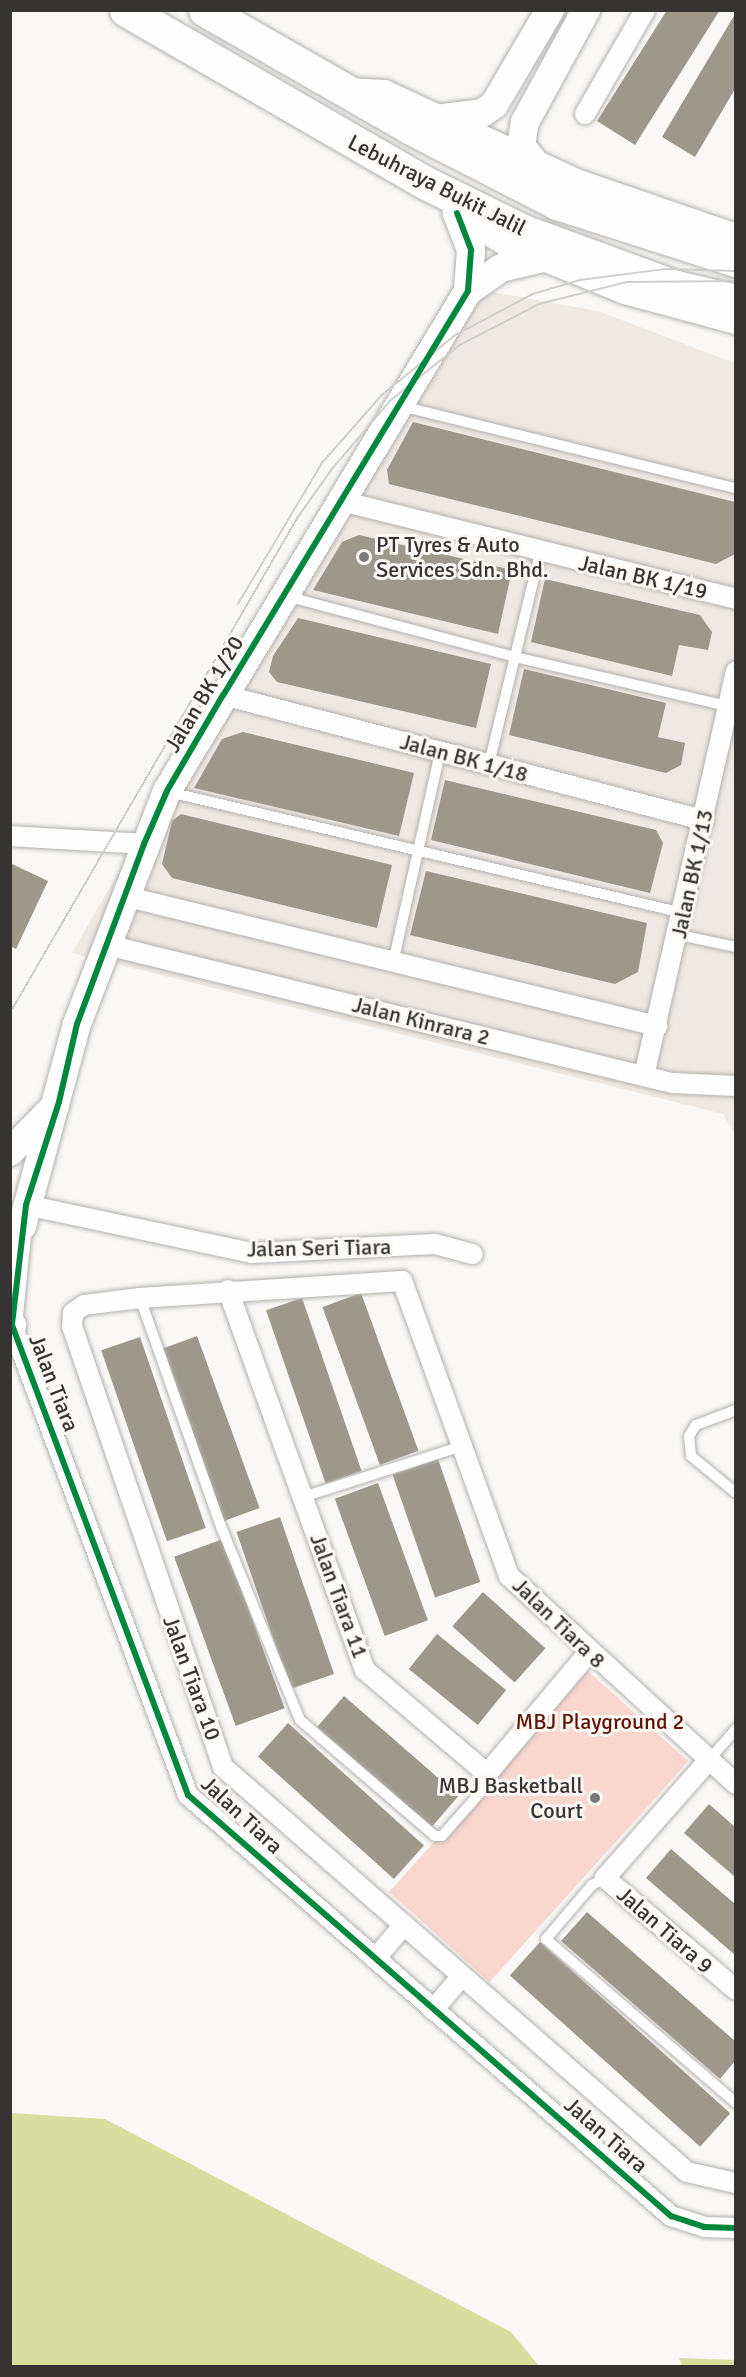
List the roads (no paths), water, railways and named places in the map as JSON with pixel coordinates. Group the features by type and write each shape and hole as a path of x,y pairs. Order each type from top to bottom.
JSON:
{"highway":[{"name":"Lebuhraya Bukit Jalil","path":"126,10 426,183 523,231 597,260 735,301"},
{"name":"Lebuhraya Bukit Jalil","path":"205,10 347,92 557,202 735,260"}],"street":[{"path":"436,119 482,114 495,105 550,10"},
{"path":"538,167 521,146 525,122 586,10"},
{"path":"585,114 645,10"},
{"path":"347,92 384,93 538,167 735,238"},
{"path":"426,183 457,213 504,241 548,257 625,291 735,320"},
{"name":"Jalan BK 1/20","path":"457,213 471,250 468,291"},
{"name":"Jalan BK 1/20","path":"17,1217 60,1102 77,1024 144,844 167,791 468,291 501,268 548,257"},
{"name":"Jalan BK 1/19","path":"341,501 540,553 735,599"},
{"name":"Jalan BK 1/13","path":"644,1076 679,935 735,671"},
{"name":"Jalan BK 1/18","path":"223,695 704,820"},
{"path":"10,836 144,844"},
{"path":"124,896 657,1026"},
{"name":"Jalan Kinrara 2","path":"107,945 672,1083 735,1086"},
{"path":"10,1152 60,1102"},
{"name":"Jalan Seri Tiara","path":"17,1217 252,1253 435,1244 472,1254"},
{"name":"Jalan Tiara","path":"17,1217 11,1324 188,1794 672,2216 704,2227 735,2229"},
{"name":"Jalan Tiara 10","path":"402,1281 228,1290 140,1298 84,1305 73,1313 72,1326 224,1767 687,2172 735,2183"},
{"name":"Jalan Tiara 8","path":"402,1281 509,1576 588,1653 735,1784"},
{"name":"Jalan Tiara 11","path":"228,1290 365,1670 487,1774"},
{"path":"487,1774 588,1653"},
{"name":"Jalan Tiara 9","path":"708,1761 605,1878 735,1990"},
{"path":"375,1959 404,1924"},
{"path":"433,2010 462,1976"}],"lane":[{"path":"399,405 735,488"},
{"path":"489,764 540,553"},
{"path":"284,595 515,657 728,706"},
{"path":"393,963 440,752"},
{"path":"167,791 683,913"},
{"path":"679,935 735,947"},
{"path":"140,1298 222,1529 300,1720 435,1836 442,1836 479,1794 487,1774"},
{"path":"735,1410 696,1425 689,1436 691,1456 735,1493"},
{"path":"303,1497 462,1446"},
{"path":"708,1761 735,1729"},
{"path":"605,1878 592,1885 546,1939 735,2103"}],"tram line":[{"path":"238,604 322,463 382,395 454,336 533,294 580,280 666,269 736,271"},
{"path":"10,1013 298,517 332,469 391,400 460,345 539,304 627,282 736,281"}],"place":[{"name":"PT Tyres & Auto Services Sdn. Bhd.","path":"364,557"},
{"name":"MBJ Basketball Court","path":"595,1798"}],"park label":[{"name":"MBJ Playground 2","path":"600,1722"}]}
